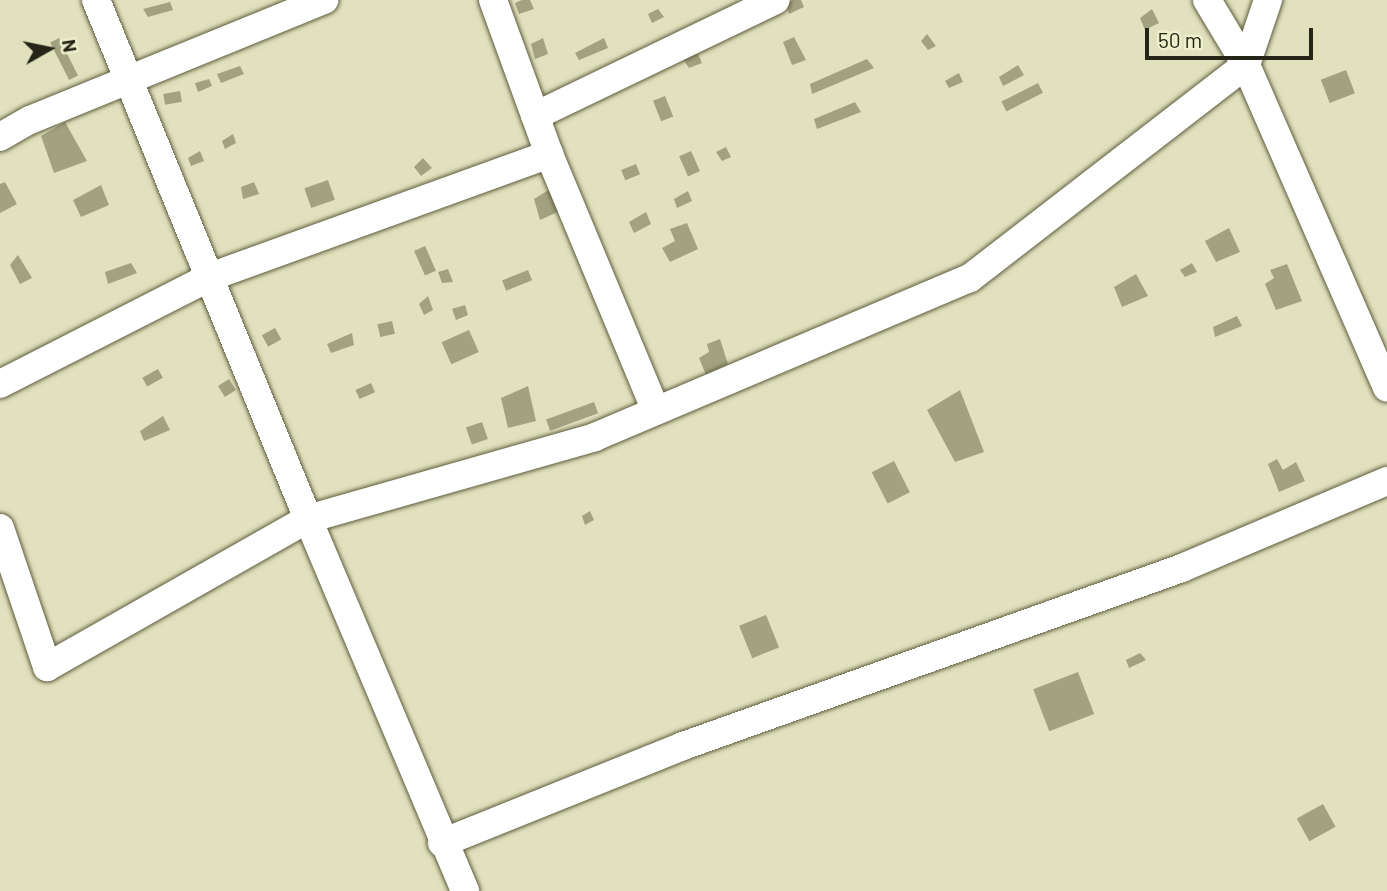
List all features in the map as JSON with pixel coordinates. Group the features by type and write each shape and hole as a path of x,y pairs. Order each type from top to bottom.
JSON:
{"street":[{"path":"96,0 442,843 465,891"},
{"path":"0,136 30,120 324,0"},
{"path":"493,0 549,154 656,411"},
{"path":"535,116 776,0"},
{"path":"1207,0 1246,65 1387,387"},
{"path":"0,528 47,667 308,519 595,437 970,278 1246,65 1268,0"},
{"path":"0,384 210,277 549,154"},
{"path":"442,843 683,746 1182,568 1387,481"}],"building":[{"path":"530,0 534,9 519,14 515,3"},
{"path":"801,0 804,7 789,14 786,4"},
{"path":"170,2 173,10 148,17 143,9"},
{"path":"658,9 664,17 652,23 648,14"},
{"path":"1152,9 1159,23 1145,30 1140,18"},
{"path":"927,34 936,46 928,50 921,41"},
{"path":"794,37 806,60 792,65 783,42"},
{"path":"59,38 78,75 69,80 50,43"},
{"path":"543,38 548,54 535,59 531,44"},
{"path":"604,38 608,48 579,60 575,53"},
{"path":"697,52 702,63 689,68 683,59"},
{"path":"867,59 874,68 812,94 810,84"},
{"path":"1018,65 1024,75 1003,86 999,77"},
{"path":"240,66 244,74 221,83 217,74"},
{"path":"1346,70 1355,93 1330,103 1321,80"},
{"path":"959,73 963,82 949,88 945,81"},
{"path":"209,79 212,86 198,92 195,83"},
{"path":"1038,83 1043,93 1006,111 1001,102"},
{"path":"180,91 182,102 165,105 163,94"},
{"path":"665,96 673,116 661,121 653,101"},
{"path":"855,102 861,112 817,129 814,119"},
{"path":"65,122 87,161 54,173 41,136"},
{"path":"233,134 236,143 225,149 222,141"},
{"path":"726,147 731,157 722,161 716,152"},
{"path":"200,151 204,161 191,166 188,158"},
{"path":"691,151 700,171 688,176 679,156"},
{"path":"423,158 432,168 421,176 414,167"},
{"path":"636,164 640,174 625,180 621,170"},
{"path":"328,180 335,200 311,208 304,188"},
{"path":"5,182 17,204 0,213 0,184"},
{"path":"254,182 259,194 243,199 241,187"},
{"path":"101,185 109,205 81,217 73,200"},
{"path":"552,188 560,211 540,220 534,199"},
{"path":"688,191 692,201 677,208 674,199"},
{"path":"646,212 651,224 634,233 629,222"},
{"path":"687,223 698,249 670,262 662,248 675,241 670,229"},
{"path":"1229,228 1240,252 1216,262 1205,241"},
{"path":"425,246 436,271 425,276 414,251"},
{"path":"18,255 32,278 20,284 10,265"},
{"path":"131,263 137,273 108,284 105,272"},
{"path":"1192,263 1197,272 1185,277 1180,270"},
{"path":"1287,264 1302,301 1276,310 1265,284 1274,278 1270,270"},
{"path":"448,269 453,282 442,283 438,272"},
{"path":"528,270 532,280 506,291 502,280"},
{"path":"1136,274 1148,296 1122,307 1114,287"},
{"path":"428,296 433,310 424,315 419,304"},
{"path":"465,305 468,315 456,320 452,309"},
{"path":"1237,316 1242,326 1215,337 1213,327"},
{"path":"392,321 395,334 380,337 377,324"},
{"path":"275,328 281,339 268,347 262,335"},
{"path":"469,330 479,352 451,364 442,342"},
{"path":"352,333 354,345 331,353 327,344"},
{"path":"720,339 728,364 706,375 699,358 709,352 707,344"},
{"path":"158,369 163,378 147,386 142,378"},
{"path":"229,379 236,390 225,397 218,386"},
{"path":"371,383 375,392 360,399 355,390"},
{"path":"528,386 536,421 508,428 501,398"},
{"path":"960,390 984,452 955,462 927,410"},
{"path":"594,402 598,413 550,431 546,419"},
{"path":"163,416 170,430 144,441 140,431"},
{"path":"482,422 488,439 472,445 466,428"},
{"path":"1277,459 1283,470 1296,462 1305,481 1279,492 1268,464"},
{"path":"894,461 910,492 888,504 872,472"},
{"path":"590,511 594,520 585,525 582,516"},
{"path":"766,615 779,647 752,658 739,626"},
{"path":"1140,653 1146,660 1129,668 1126,660"},
{"path":"1078,672 1094,714 1049,731 1033,689"},
{"path":"1323,804 1336,827 1309,841 1297,819"}]}
